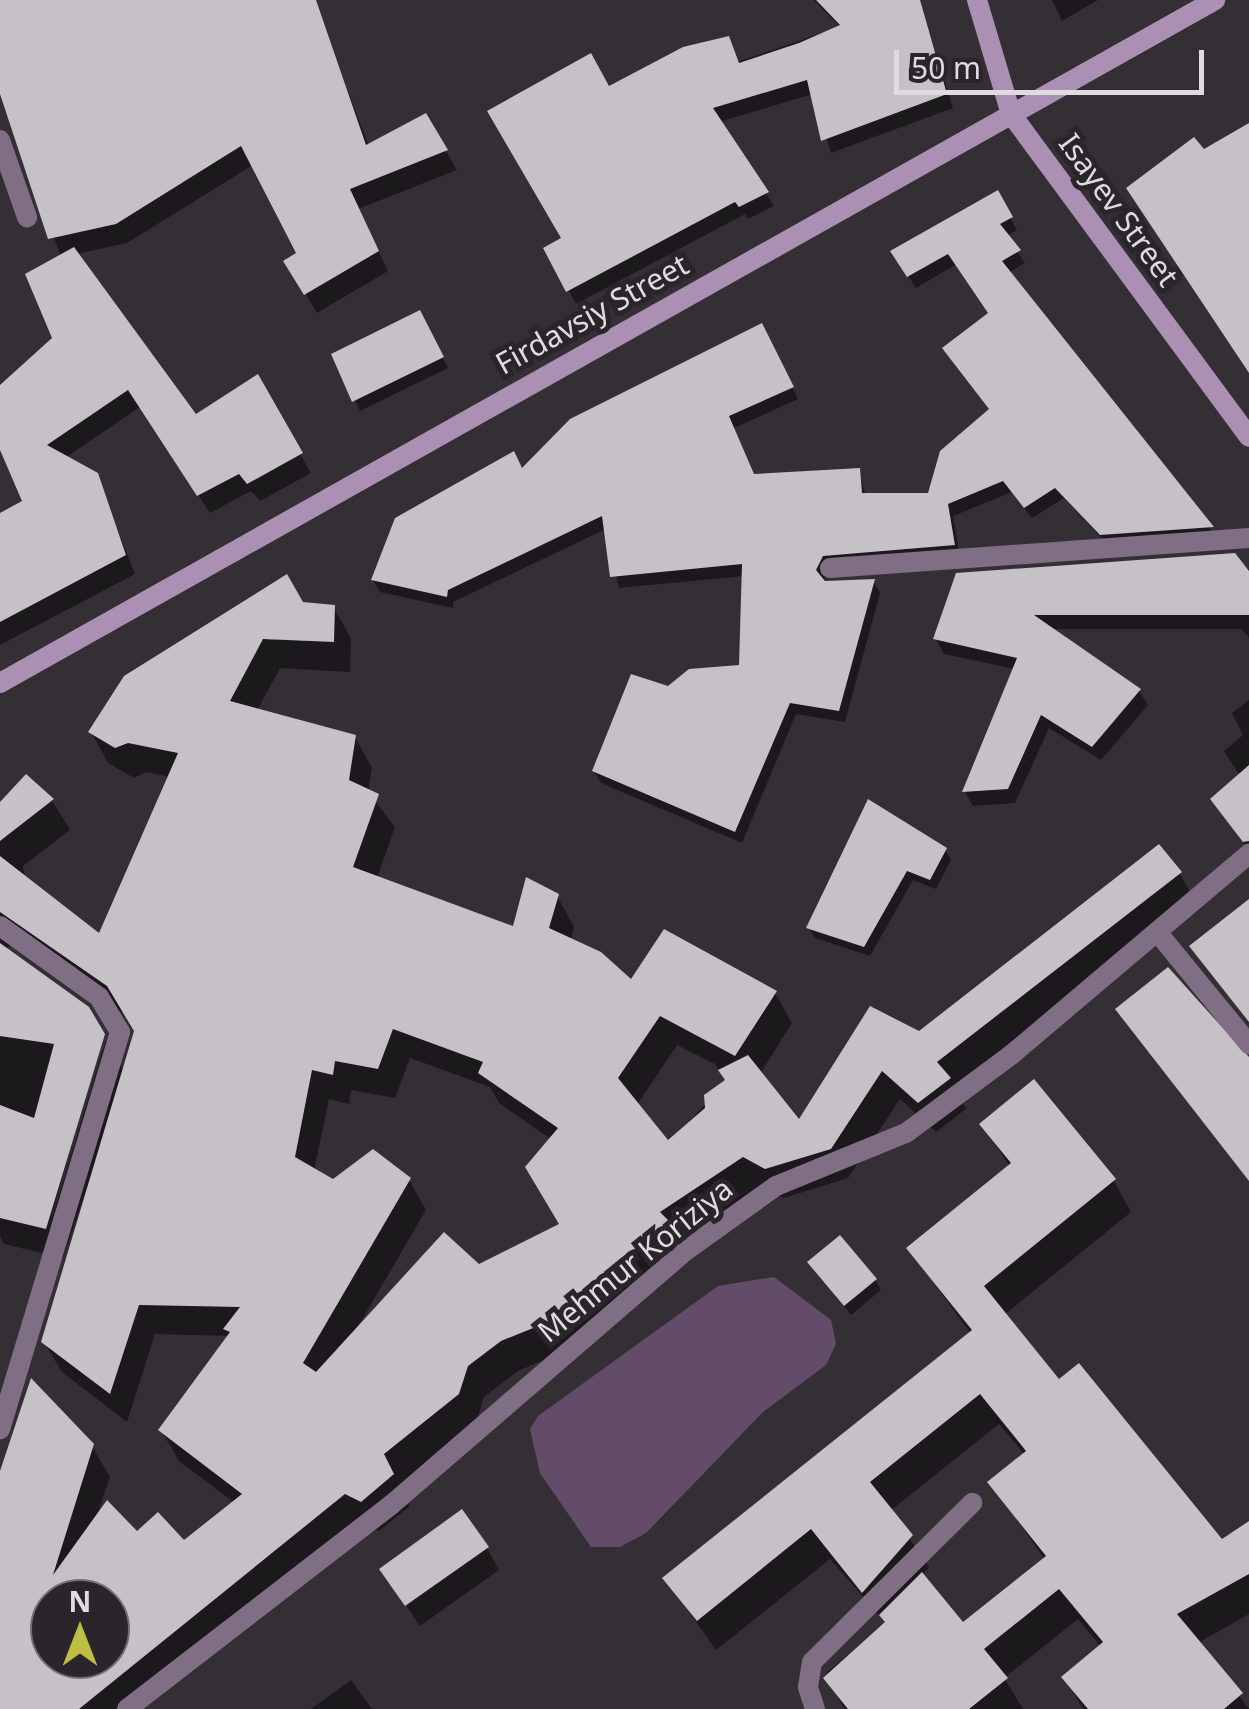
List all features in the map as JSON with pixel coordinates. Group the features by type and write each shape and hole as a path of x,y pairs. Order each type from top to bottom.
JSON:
{"main road":[{"name":"Isayev Street","path":"977,0 1011,114 1249,438"},
{"name":"Firdavsiy Street","path":"0,683 1215,0"}],"street":[{"path":"0,140 27,217"},
{"path":"830,568 1249,538"},
{"name":"Mehmur Koriziya","path":"126,1709 391,1504 688,1249 776,1186 906,1133 1158,933 1249,854"},
{"path":"0,926 98,997 120,1032 0,1429"},
{"path":"1158,933 1249,1044"},
{"path":"815,1709 808,1687 812,1662 972,1503"}],"shaded area":[{"path":"774,1277 831,1320 836,1344 826,1365 763,1412 646,1533 620,1547 591,1547 540,1473 530,1429 538,1416 718,1286"}],"building":[{"path":"0,0 316,0 366,145 426,113 448,150 350,189 379,251 304,295 283,261 296,253 241,146 116,224 48,239 0,94"},
{"path":"816,0 920,0 947,94 821,141 807,80 713,108 769,192 739,207 735,202 566,292 543,248 561,238 487,111 591,53 609,86 683,47 729,36 739,63 799,43 840,25"},
{"path":"1249,123 1249,373 1126,188 1194,137 1204,149"},
{"path":"998,190 1013,217 1000,224 1021,250 1002,261 1214,527 1100,535 1055,488 1024,508 1003,481 948,504 955,545 823,556 816,570 825,581 875,579 839,711 790,703 735,832 592,771 631,674 668,686 689,669 739,665 742,564 610,577 602,516 448,590 447,597 371,580 395,518 514,451 522,468 570,419 762,323 794,387 729,416 754,474 860,468 862,493 928,493 940,451 989,409 942,348 988,313 948,254 907,277 890,251"},
{"path":"74,247 196,414 258,374 303,453 247,484 239,474 197,496 128,390 47,445 98,473 126,555 0,622 0,513 22,501 0,450 0,385 52,338 25,274"},
{"path":"420,310 444,357 352,402 331,354"},
{"path":"1235,553 1249,571 1249,615 1034,615 1141,689 1092,747 1041,715 1008,789 962,792 1017,658 933,639 956,573"},
{"path":"287,574 303,602 335,605 334,642 263,639 230,701 356,735 349,780 379,794 353,867 513,926 526,877 559,894 549,928 601,952 631,979 664,929 777,991 735,1056 660,1016 618,1078 668,1140 705,1108 704,1095 725,1080 718,1070 748,1055 799,1119 870,1006 919,1031 1159,844 1182,872 937,1062 951,1078 918,1103 882,1071 831,1149 765,1169 743,1157 660,1212 669,1221 548,1322 501,1341 468,1366 459,1394 384,1454 394,1474 361,1502 345,1494 130,1668 130,1579 30,1579 30,1679 116,1679 79,1709 0,1709 0,1471 31,1378 94,1444 53,1575 107,1500 137,1531 158,1512 184,1540 242,1494 158,1430 230,1332 223,1329 240,1307 139,1305 110,1394 41,1342 134,1031 107,986 0,912 0,856 99,933 178,753 128,743 115,748 88,732 124,676","holes":["393,1029 483,1062 478,1073 558,1128 525,1167 559,1224 479,1264 444,1232 316,1372 303,1363 411,1178 373,1149 333,1179 295,1157 312,1070 333,1075 335,1061 378,1069"]},
{"path":"1249,765 1249,841 1243,842 1210,799"},
{"path":"26,774 54,799 0,841 0,802"},
{"path":"868,799 947,848 930,880 907,871 864,947 806,928"},
{"path":"1249,899 1249,1022 1189,946"},
{"path":"0,943 89,1007 105,1034 46,1229 0,1218 0,1105 34,1118 54,1044 0,1036"},
{"path":"1168,967 1249,1057 1249,1181 1115,1009"},
{"path":"1034,1079 1116,1179 984,1286 1059,1379 1079,1363 1222,1539 1249,1521 1249,1574 1177,1614 1243,1693 1224,1709 1088,1709 1061,1677 1103,1642 1059,1589 984,1649 1008,1678 969,1709 848,1709 823,1678 885,1622 879,1615 922,1572 963,1622 1046,1556 987,1482 1026,1451 980,1394 870,1482 913,1535 862,1593 811,1529 697,1621 662,1578 972,1330 906,1248 1011,1163 979,1124"},
{"path":"840,1235 877,1279 844,1306 807,1262"},
{"path":"462,1509 489,1547 405,1606 379,1569"}]}
